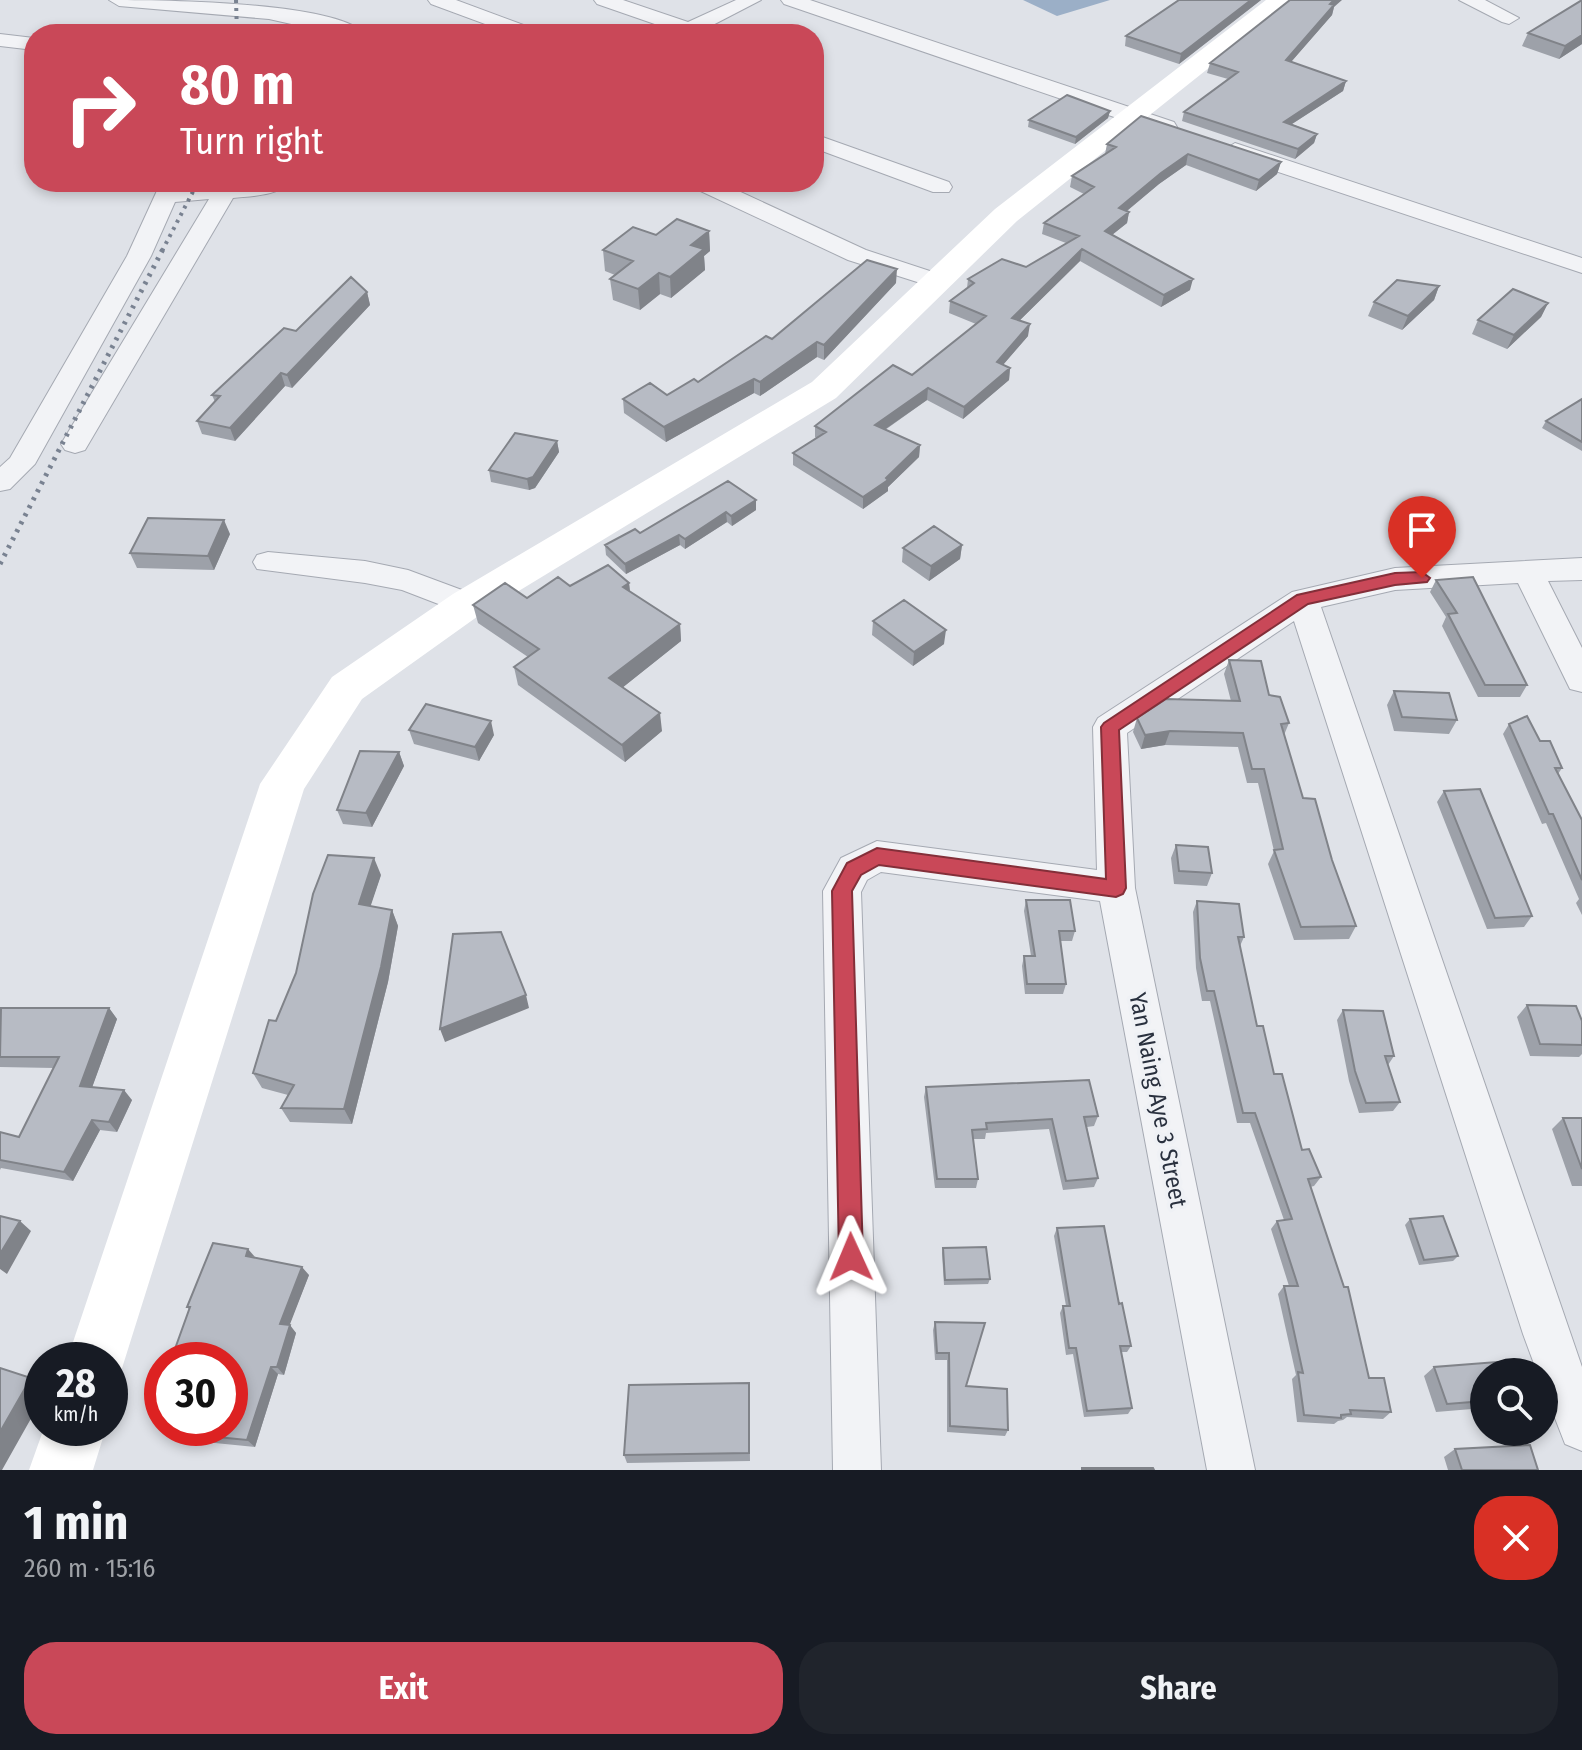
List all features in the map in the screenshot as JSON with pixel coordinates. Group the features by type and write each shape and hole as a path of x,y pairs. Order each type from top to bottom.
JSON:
{"main road":[{"path":"103,1342 283,784 347,688 467,604 824,390 1006,215 1282,0"},
{"path":"61,1470 69,1446"}],"street":[{"path":"119,0 181,8 262,6 326,24"},
{"path":"438,0 503,24"},
{"path":"604,0 670,24"},
{"path":"707,24 751,0"},
{"path":"791,0 1582,266"},
{"path":"1469,0 1509,18"},
{"path":"0,40 24,43"},
{"path":"824,145 941,187"},
{"path":"0,482 21,464 139,256 168,192"},
{"path":"75,444 225,192"},
{"path":"722,192 857,255 936,281"},
{"path":"268,562 365,572 408,581 467,604"},
{"path":"1582,569 1395,579 1303,600 1546,1334 1582,1427"},
{"path":"1527,571 1582,680"},
{"name":"Yan Naing Aye 3 Street","path":"1231,1470 1116,888 1110,727 1303,600"},
{"path":"857,1470 842,891 854,869 877,856 1116,888"}],"water":[{"path":"1023,0 1110,0 1057,16"}],"building":[{"path":"1179,0 1251,0 1181,54 1126,36"},
{"path":"1290,0 1334,0 1330,4 1334,5 1286,60 1346,81 1284,122 1317,134 1298,149 1184,112 1238,72 1210,63"},
{"path":"1582,0 1582,35 1565,46 1528,33"},
{"path":"1067,95 1110,111 1076,137 1029,120"},
{"path":"1141,116 1281,162 1259,180 1188,154 1119,208 1129,212 1105,231 1193,279 1164,295 1082,249 1012,318 1030,324 997,362 1010,368 964,407 928,388 875,425 920,445 886,478 888,480 863,497 793,453 826,432 815,426 893,365 912,375 986,316 950,301 974,283 968,279 1002,259 1026,267 1079,236 1044,223 1094,187 1072,176 1116,147 1107,144"},
{"path":"677,219 709,231 691,245 704,249 670,277 659,273 638,289 610,279 633,261 603,250 633,227 656,235"},
{"path":"867,260 897,269 824,345 817,342 760,382 754,379 664,427 623,399 650,383 667,395 694,379 698,382 766,336 772,339"},
{"path":"351,277 367,292 287,375 281,373 230,428 197,421 220,396 212,395 284,328 296,331"},
{"path":"1397,280 1439,286 1408,316 1374,302"},
{"path":"1513,289 1548,303 1514,335 1478,320"},
{"path":"1582,399 1582,442 1546,421"},
{"path":"515,433 557,441 533,477 527,479 489,470"},
{"path":"728,481 756,500 731,516 726,512 685,539 679,535 625,564 605,545 635,529 640,533"},
{"path":"148,518 224,520 208,556 130,553"},
{"path":"934,526 962,545 931,566 903,548"},
{"path":"608,565 629,583 623,587 680,624 609,678 660,713 622,745 514,667 539,649 473,605 505,583 527,598 558,577 570,586"},
{"path":"1473,577 1527,685 1485,685 1448,614 1457,613 1436,580"},
{"path":"904,600 946,630 914,652 873,621"},
{"path":"1229,660 1261,661 1269,695 1280,697 1289,723 1281,724 1303,798 1315,799 1332,860 1356,926 1301,927 1274,850 1283,849 1264,769 1252,769 1243,733 1170,731 1145,735 1137,718 1166,699 1240,701"},
{"path":"1394,691 1449,693 1457,720 1402,717"},
{"path":"426,704 491,721 475,747 409,730"},
{"path":"1527,716 1540,741 1550,741 1562,768 1555,768 1582,820 1582,880 1509,724"},
{"path":"360,751 399,752 366,813 337,810"},
{"path":"1480,789 1532,916 1495,918 1444,791"},
{"path":"1176,845 1208,847 1212,873 1179,871"},
{"path":"328,855 374,858 359,904 392,910 381,967 344,1109 281,1108 294,1085 253,1073 269,1020 276,1021 296,973 313,894"},
{"path":"1026,900 1070,900 1075,931 1059,931 1066,984 1027,984 1024,956 1035,956"},
{"path":"1197,901 1239,904 1244,937 1238,937 1257,1026 1263,1026 1274,1074 1282,1074 1302,1150 1309,1149 1321,1177 1308,1179 1344,1287 1348,1287 1369,1378 1384,1378 1391,1412 1350,1410 1351,1414 1341,1415 1341,1418 1304,1415 1298,1372 1303,1373 1284,1286 1298,1286 1277,1221 1292,1219 1255,1113 1243,1113 1214,991 1207,991 1200,958"},
{"path":"501,932 526,995 440,1029 453,934"},
{"path":"1527,1005 1576,1006 1582,1021 1582,1045 1540,1044"},
{"path":"1,1008 109,1008 80,1086 124,1090 109,1122 92,1120 64,1172 0,1160 0,1132 19,1137 59,1057 0,1057"},
{"path":"1343,1010 1383,1011 1394,1056 1385,1056 1400,1102 1366,1103 1355,1071"},
{"path":"1089,1080 1098,1116 1084,1117 1098,1178 1066,1181 1052,1119 986,1123 987,1129 972,1130 978,1179 937,1179 926,1087"},
{"path":"1563,1118 1582,1118 1582,1169"},
{"path":"0,1216 20,1221 0,1254"},
{"path":"1443,1216 1458,1256 1424,1260 1410,1219"},
{"path":"1104,1226 1119,1304 1122,1303 1131,1346 1120,1346 1132,1408 1087,1411 1076,1348 1069,1348 1063,1306 1070,1306 1057,1228"},
{"path":"213,1243 248,1249 246,1256 302,1267 280,1324 290,1325 277,1367 271,1367 248,1437 248,1342 177,1342 190,1307 187,1307"},
{"path":"986,1247 990,1279 945,1280 943,1248"},
{"path":"935,1322 985,1323 966,1386 1007,1389 1008,1430 950,1426 949,1353 937,1353"},
{"path":"1470,1364 1470,1402 1447,1404 1434,1367"},
{"path":"0,1368 24,1376 24,1390 0,1432"},
{"path":"749,1383 749,1453 624,1455 629,1385"},
{"path":"1530,1446 1538,1470 1462,1470 1455,1449"},
{"path":"1153,1468 1154,1470 1082,1470"}],"railway":[{"path":"236,0 237,24"},
{"path":"162,251 193,192"},
{"path":"0,564 163,249"}],"route":[{"path":"851,1257 842,891 854,869 877,856 1116,888 1110,727 1303,600 1395,579 1422,578"}]}
